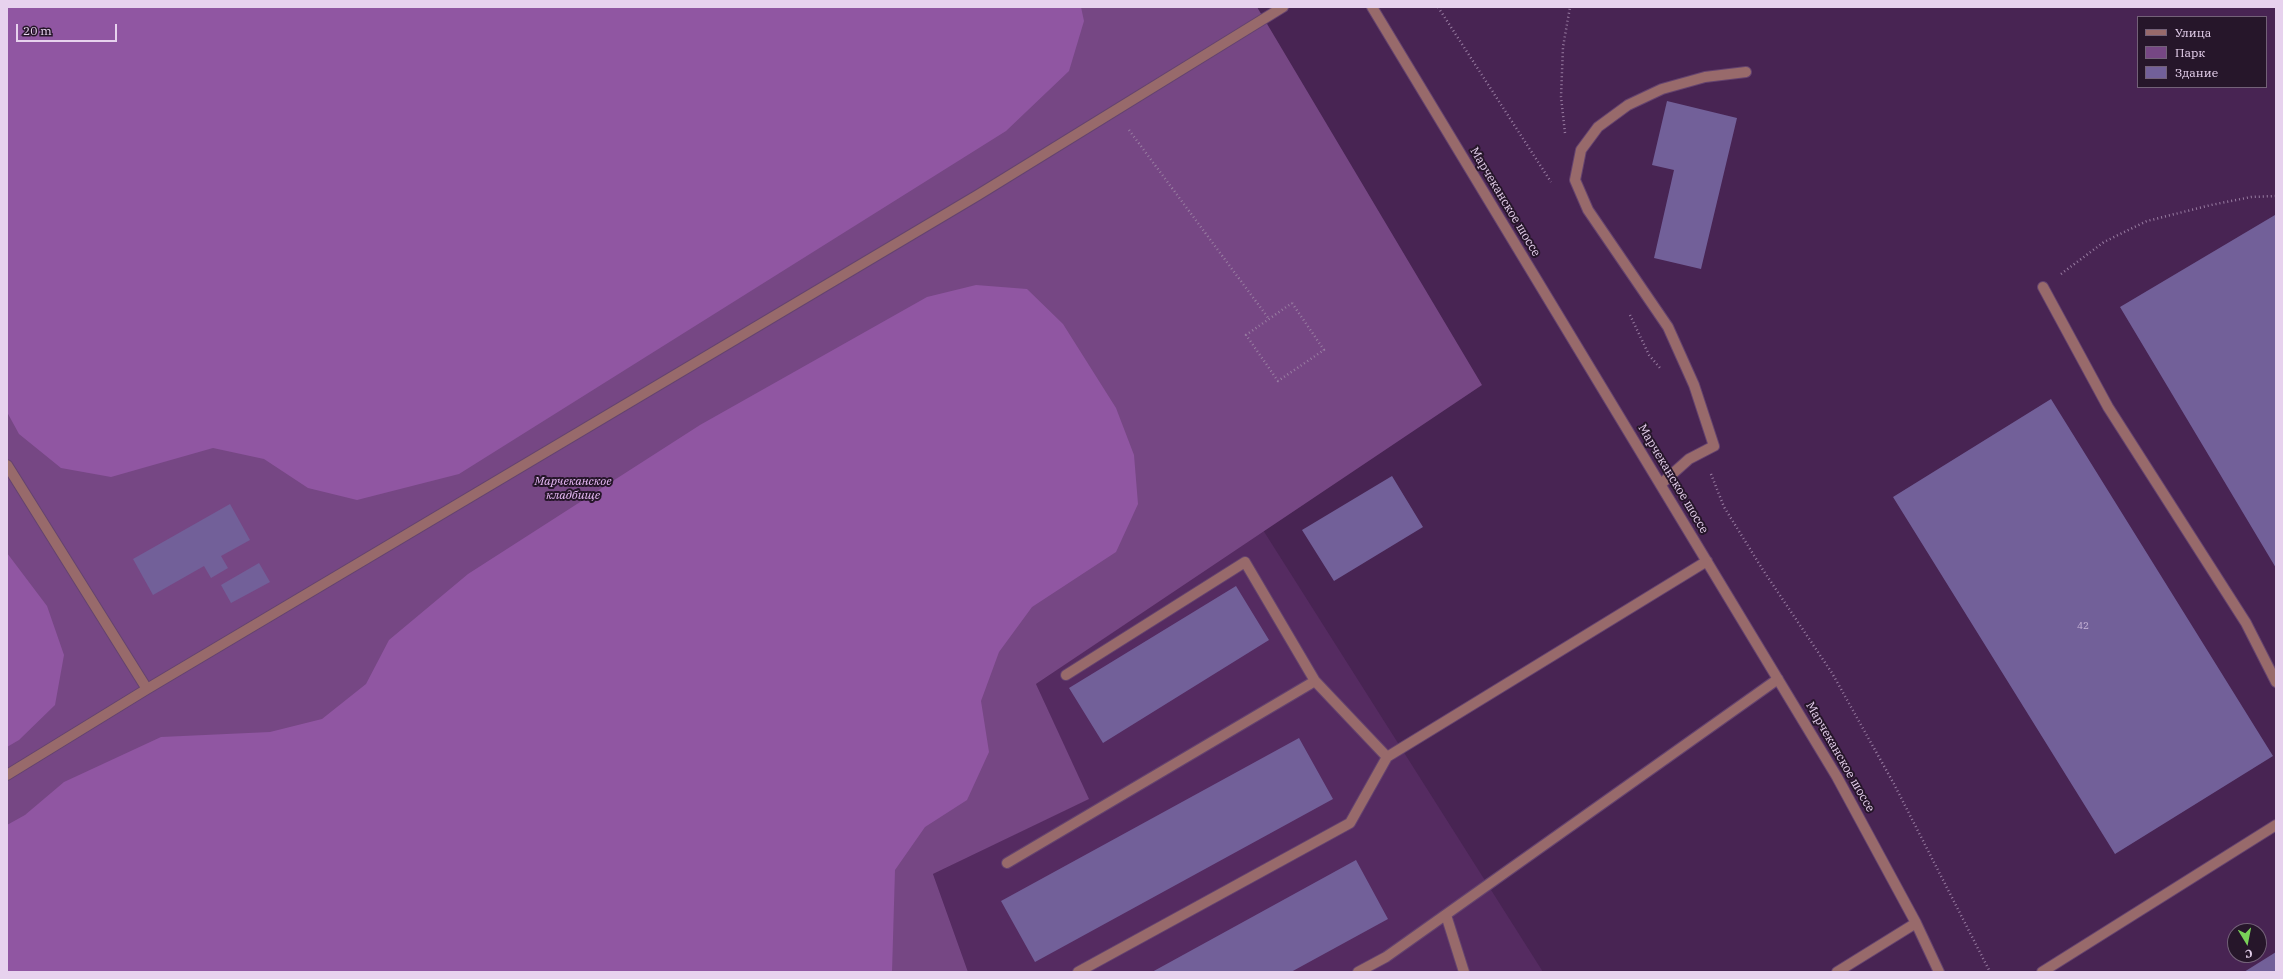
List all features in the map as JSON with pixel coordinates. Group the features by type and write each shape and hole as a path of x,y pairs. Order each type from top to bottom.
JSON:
{"street":[{"path":"7,775 147,689 985,191 1283,7"},
{"name":"Марчеканское шоссе","path":"1372,7 1837,777 1916,923 1938,972"},
{"path":"1661,484 1689,459 1714,446 1694,385 1668,328 1588,210 1575,180 1581,150 1598,127 1628,105 1662,90 1705,77 1746,72"},
{"path":"2043,287 2108,407 2246,622 2276,682"},
{"path":"7,465 147,689"},
{"path":"1078,972 1350,824 1387,757 1707,561"},
{"path":"1066,675 1245,562 1315,681 1387,757"},
{"path":"1358,972 1386,957 1778,679"},
{"path":"1007,863 1315,681"},
{"path":"2042,972 2276,825"},
{"path":"1446,915 1464,972"},
{"path":"1837,972 1916,923"}],"path":[{"path":"1438,7 1554,187"},
{"path":"1566,140 1561,97 1563,47 1570,7"},
{"path":"1116,111 1269,319"},
{"path":"2043,287 2104,242 2147,221 2251,197 2276,196"},
{"path":"1292,303 1324,350 1278,382 1246,335 1269,319 1292,303"},
{"path":"1626,308 1649,355 1664,374"},
{"path":"1703,452 1724,507 1762,570 1832,673 1894,784 1990,972"}],"shaded area":[{"path":"7,7 1081,7 1084,21 1069,71 1006,131 459,474 357,500 308,488 264,459 213,448 111,477 61,468 19,434 7,412"},
{"path":"976,285 1027,289 1063,324 1116,408 1134,455 1138,504 1116,552 1032,607 999,652 981,701 989,752 967,800 925,827 895,870 892,972 7,972 7,825 25,815 64,782 161,737 270,732 322,719 366,684 389,640 468,574 700,425 927,297"},
{"path":"1263,530 1543,972 968,972 933,874 1088,799 1036,684"},
{"path":"7,553 47,606 64,655 55,705 19,740 7,747"}],"green space":[{"name":"Марчеканское кладбище","path":"7,7 1257,7 1482,385 1036,684 1089,799 933,874 968,972 7,972"}],"building":[{"path":"1667,101 1737,118 1701,269 1654,258 1674,170 1652,165"},
{"path":"2275,215 2276,218 2276,568 2120,307"},
{"path":"2051,399 2273,756 2115,854 1893,497"},
{"path":"1392,476 1423,527 1334,581 1302,530"},
{"path":"230,504 250,540 221,556 228,568 211,578 204,566 153,595 133,559"},
{"path":"259,563 270,582 231,603 221,585"},
{"path":"1236,586 1269,640 1103,743 1069,688"},
{"path":"1299,738 1333,799 1035,962 1001,901"},
{"path":"1356,860 1388,919 1291,972 1152,972"},
{"path":"2276,952 2276,972 2244,972 2258,963 2267,963 2267,958"}]}
